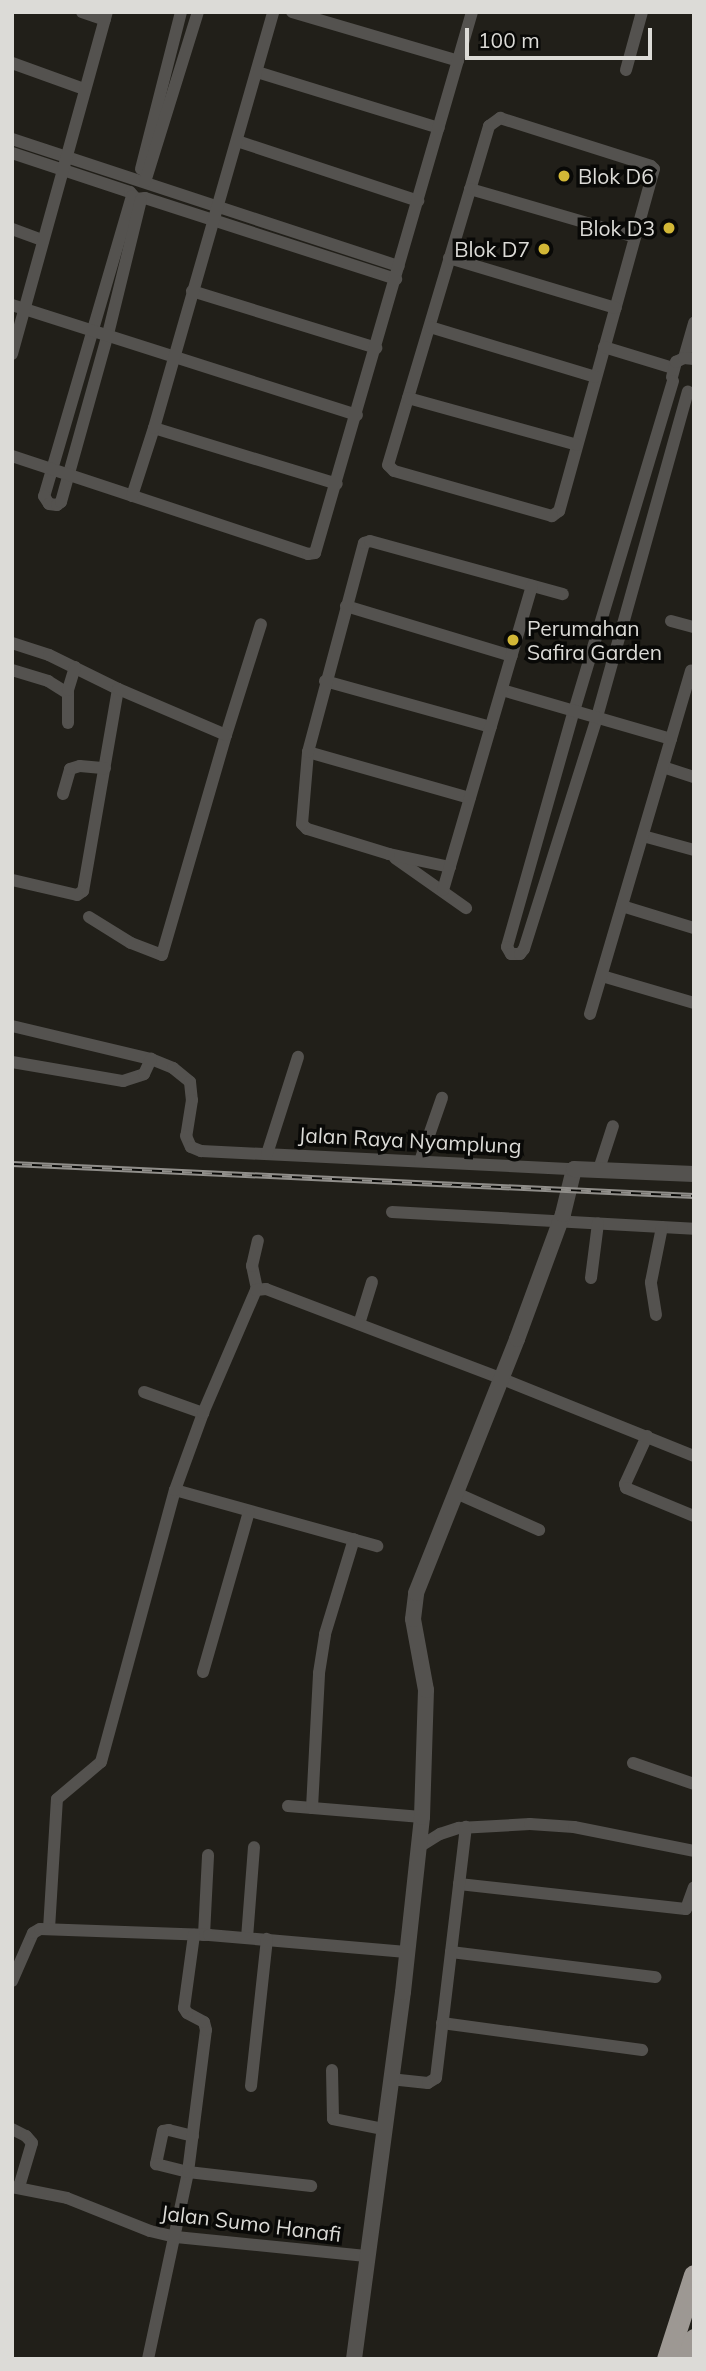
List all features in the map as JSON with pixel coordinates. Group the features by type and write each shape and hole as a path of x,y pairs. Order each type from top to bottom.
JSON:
{"highway":[{"path":"667,2359 694,2275"},
{"path":"687,2359 694,2339"}],"street":[{"path":"12,354 18,307 43,240 106,16 82,12"},
{"path":"181,12 171,45 139,189 108,334 60,504 48,504 43,498 93,329 139,189 188,49 198,12"},
{"path":"132,495 154,428 273,12"},
{"path":"292,12 458,61"},
{"path":"12,456 311,554 316,551 472,12"},
{"path":"626,70 642,12"},
{"path":"171,45 188,49"},
{"path":"12,64 84,89"},
{"path":"257,72 439,128"},
{"path":"500,118 653,167 616,308 556,514 513,505 389,468 470,189 489,125 500,118"},
{"path":"12,139 66,157 214,219 398,272"},
{"path":"237,141 418,201"},
{"path":"12,153 62,170 218,205 398,272"},
{"path":"470,189 635,237"},
{"path":"12,229 43,240"},
{"path":"449,258 616,308"},
{"path":"192,291 376,348"},
{"path":"18,307 356,415"},
{"path":"604,347 673,375 691,390 597,717 524,950 516,955 507,947 673,375 689,358 694,322"},
{"path":"430,327 596,377"},
{"path":"408,398 577,445"},
{"path":"154,428 337,484"},
{"path":"450,867 389,854 303,827 309,752 325,681 368,540 564,594"},
{"path":"443,890 532,586"},
{"path":"346,606 512,656"},
{"path":"671,621 694,627"},
{"path":"89,917 131,943 164,948 261,624"},
{"path":"12,643 23,664 48,681 69,688"},
{"path":"23,664 75,667 118,689 226,735"},
{"path":"68,723 69,688 75,667"},
{"path":"590,1014 671,739 688,700 691,671"},
{"path":"325,681 491,727"},
{"path":"12,880 72,894 84,887 92,766 118,689"},
{"path":"502,690 671,739"},
{"path":"309,752 470,798"},
{"path":"63,793 70,769 92,766"},
{"path":"663,767 694,777"},
{"path":"643,836 694,850"},
{"path":"389,854 466,908"},
{"path":"622,906 694,928"},
{"path":"602,976 694,1003"},
{"path":"12,1026 151,1059 144,1074 123,1081 12,1062"},
{"path":"268,1154 298,1057"},
{"name":"Jalan Raya Nyamplung","path":"151,1059 180,1073 191,1082 186,1136 191,1147 205,1152 694,1174"},
{"path":"420,1161 442,1098"},
{"path":"599,1169 613,1126"},
{"path":"354,2359 422,1817 426,1690 413,1605 560,1221 574,1169"},
{"path":"392,1212 694,1229"},
{"path":"591,1278 598,1223"},
{"path":"656,1315 651,1282 662,1227"},
{"path":"49,1929 57,1798 101,1762 175,1490 203,1413 257,1289 251,1266 258,1241"},
{"path":"359,1324 372,1282"},
{"path":"257,1289 266,1289 359,1324 694,1456"},
{"path":"144,1392 203,1413"},
{"path":"647,1436 625,1483 626,1488 693,1513"},
{"path":"175,1490 377,1546"},
{"path":"456,1493 539,1530"},
{"path":"203,1672 249,1511"},
{"path":"312,1808 319,1673 325,1634 354,1539"},
{"path":"633,1763 694,1784"},
{"path":"288,1806 422,1817"},
{"path":"419,1847 440,1834 466,1827 503,1824 575,1827 694,1851"},
{"path":"390,2078 428,2083 436,2078 466,1827"},
{"path":"247,1938 254,1847"},
{"path":"148,2359 188,2172 206,2030 204,2022 187,2013 184,2008 199,1935 208,1855"},
{"path":"459,1884 687,1909 694,1887"},
{"path":"12,1981 34,1932 49,1929 267,1939 406,1952"},
{"path":"251,2086 267,1939"},
{"path":"451,1952 655,1977"},
{"path":"442,2023 642,2050"},
{"path":"332,2070 333,2119 383,2129"},
{"path":"12,2129 26,2136 32,2143 16,2187"},
{"path":"192,2136 163,2131 156,2162 159,2166 188,2172 311,2186"},
{"name":"Jalan Sumo Hanafi","path":"16,2187 67,2198 150,2231 176,2237 366,2256"}],"railway":[{"path":"12,1164 694,1196"}],"place":[{"name":"Blok D6","path":"564,176"},
{"name":"Blok D3","path":"669,228"},
{"name":"Blok D7","path":"544,249"},
{"name":"Perumahan Safira Garden","path":"513,640"}]}
